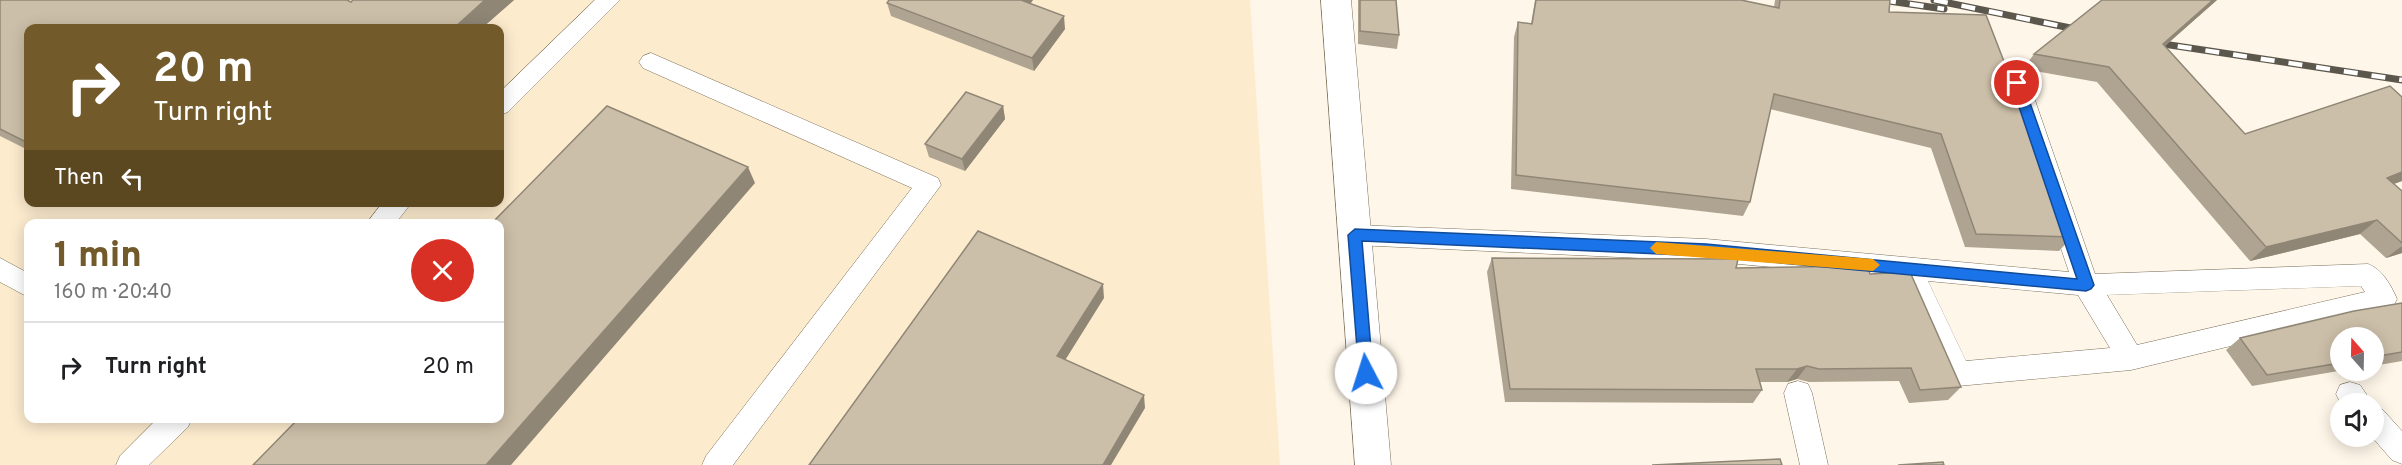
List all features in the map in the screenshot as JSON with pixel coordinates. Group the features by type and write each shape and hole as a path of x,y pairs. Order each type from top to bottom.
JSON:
{"street":[{"path":"1336,0 1374,465"}],"lane":[{"path":"504,102 609,0"},
{"path":"651,62 929,185 716,465"},
{"path":"2017,83 2086,285 2131,358"},
{"path":"383,219 395,207"},
{"path":"1355,235 1706,250 1909,268 2086,285 2368,275 2393,304 2131,358 1958,374 1909,268"},
{"path":"0,269 24,284"},
{"path":"1798,393 1814,465"},
{"path":"130,465 173,423"},
{"path":"2384,431 2402,451"}],"shaded area":[{"path":"0,0 1250,0 1280,465 0,465"}],"building":[{"path":"0,0 347,0 351,2 353,0 485,0 458,24 24,24 24,141 0,129"},
{"path":"889,0 1021,0 1064,16 1032,58 887,3"},
{"path":"1360,0 1396,0 1399,35 1360,31"},
{"path":"1536,0 1741,0 1779,8 1780,0 1890,0 1889,12 1986,15 2072,237 1976,234 1941,134 1774,94 1750,202 1516,175 1518,22 1532,24"},
{"path":"2102,0 2213,0 2163,44 2245,134 2390,86 2402,97 2402,172 2387,178 2402,191 2402,243 2377,220 2266,247 2109,67 2034,54"},
{"path":"966,92 1003,106 962,159 925,144"},
{"path":"607,106 748,167 486,465 253,465 294,423 504,423 504,219 496,219"},
{"path":"978,231 1103,284 1057,356 1144,395 1103,465 809,465"},
{"path":"1492,258 1738,259 1736,268 1867,266 1870,274 1910,272 1961,387 1920,390 1911,368 1819,369 1807,366 1797,369 1756,369 1762,390 1510,389"},
{"path":"2402,303 2402,352 2384,355 2384,327 2330,327 2330,365 2267,375 2240,338 2354,311"},
{"path":"1780,459 1782,465 1652,465"},
{"path":"1943,462 1944,465 1898,465"}],"railway":[{"path":"1882,0 1944,9"},
{"path":"1934,0 2085,31"},
{"path":"2150,42 2402,80"}],"slow traffic":[{"path":"1656,248 1706,250 1873,265"}],"route":[{"path":"1366,373 1355,235 1706,250 2086,285 2017,83"}]}
